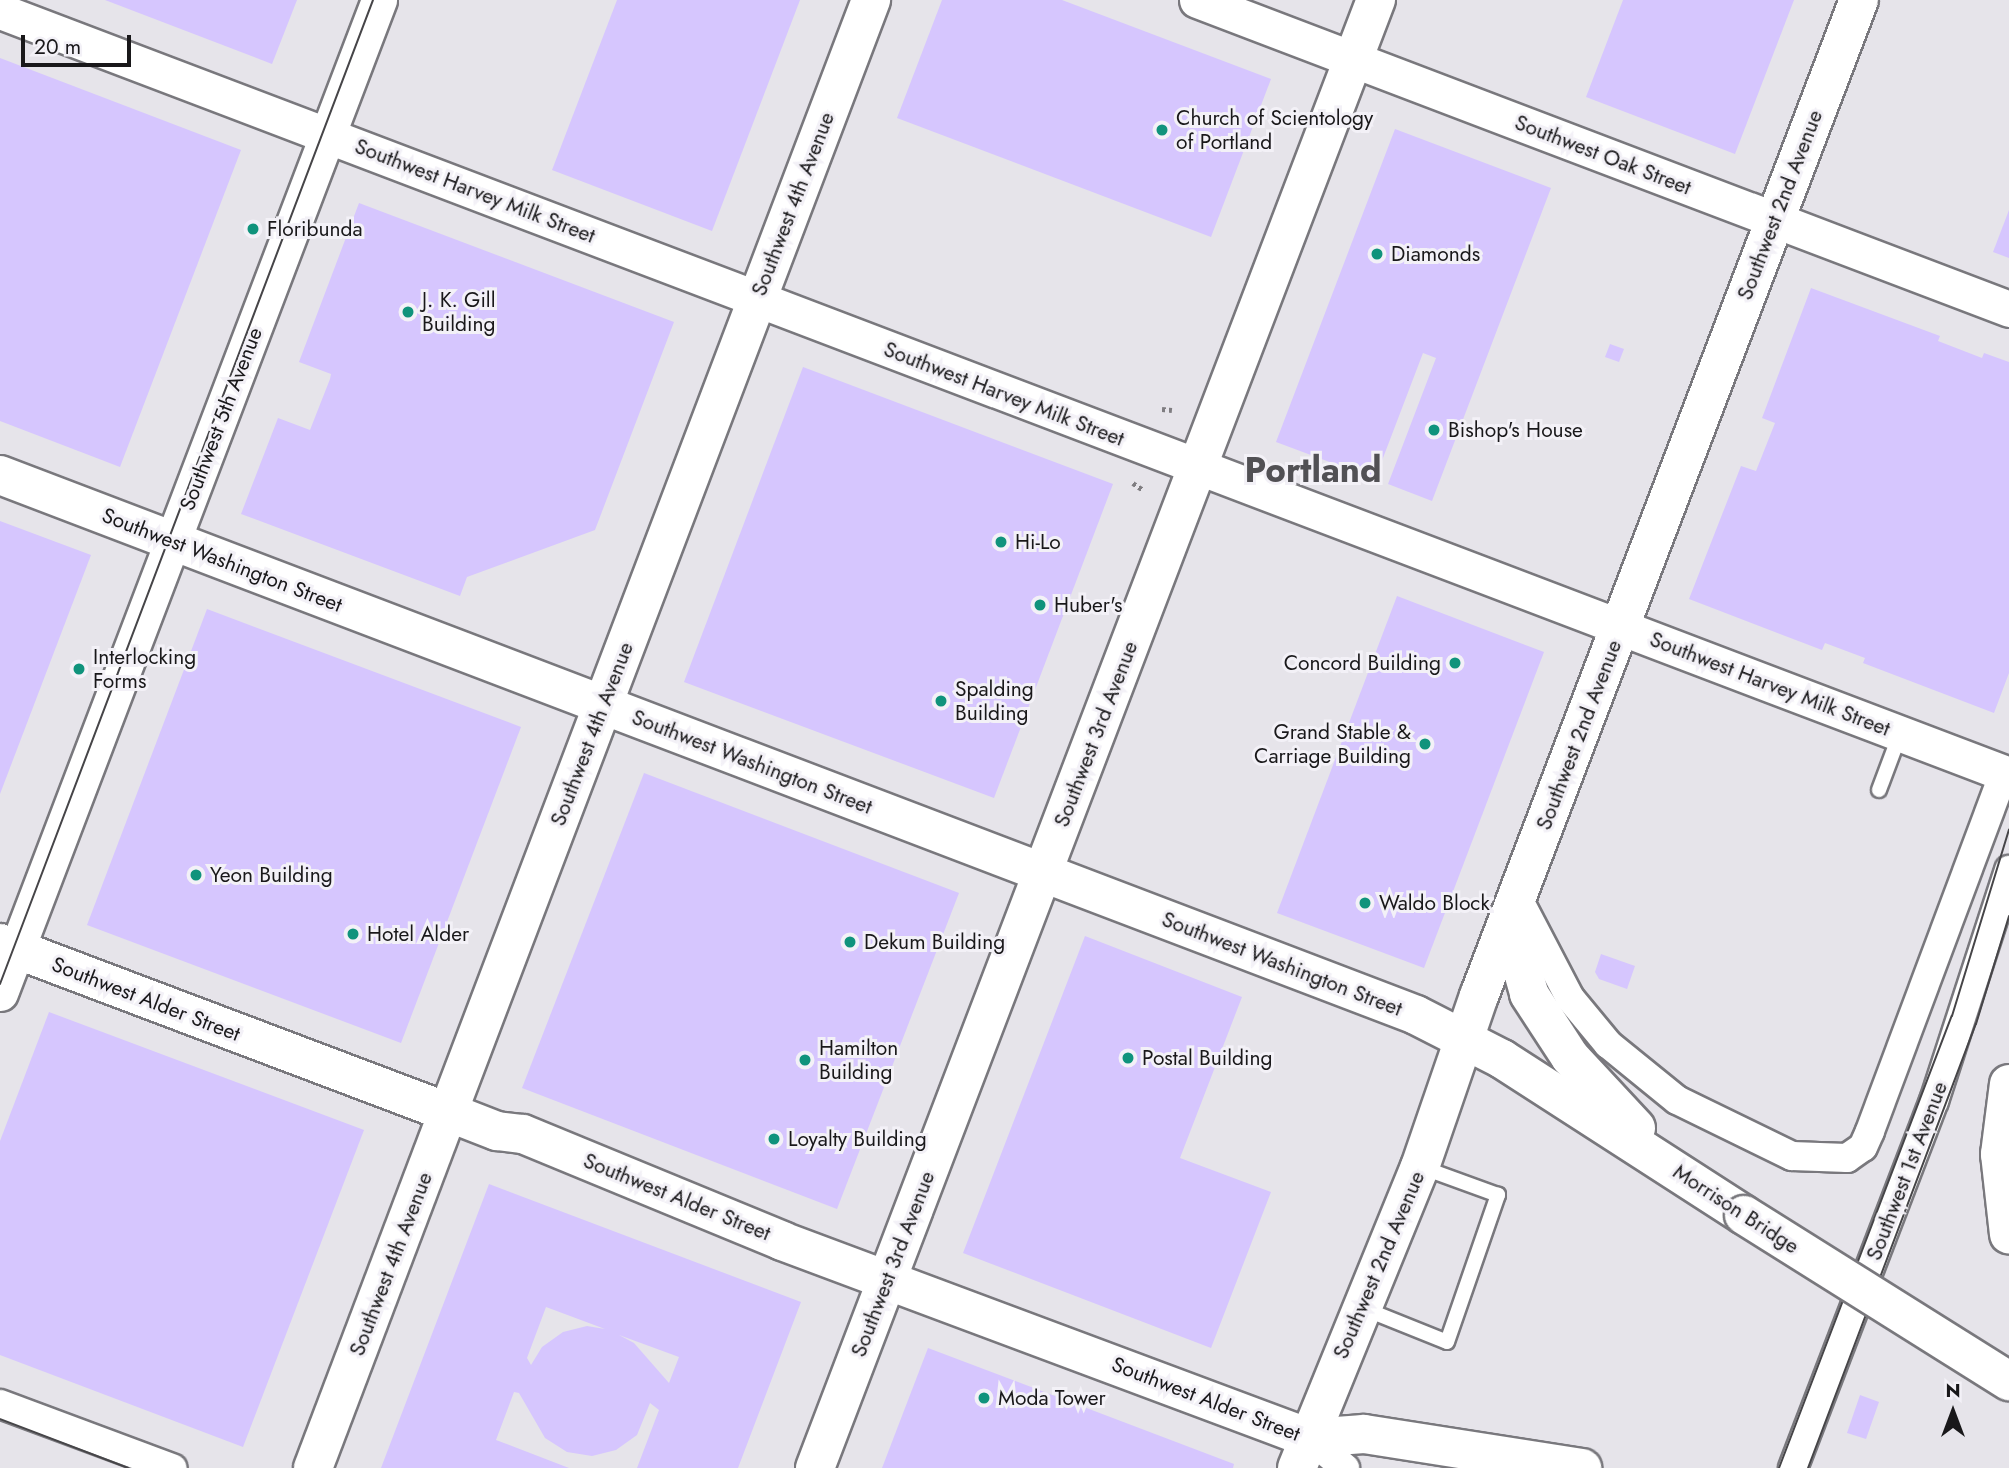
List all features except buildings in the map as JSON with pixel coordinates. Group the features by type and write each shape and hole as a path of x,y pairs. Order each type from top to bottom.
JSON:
{"main road":[{"name":"Southwest 4th Avenue","path":"313,1468 871,0"},
{"name":"Southwest 3rd Avenue","path":"815,1468 1376,0"},
{"name":"Southwest 2nd Avenue","path":"1303,1453 1420,1167 1464,1036 1859,0"},
{"name":"Southwest Washington Street","path":"0,475 1464,1036"},
{"path":"1517,896 1523,984 1542,1018 1570,1057 1673,1169"},
{"name":"Southwest Alder Street","path":"8,947 497,1131 523,1134 782,1241 888,1279 1303,1453"},
{"name":"Morrison Bridge","path":"1464,1036 2009,1381"},
{"path":"2009,1084 2000,1154 2009,1234"},
{"path":"1303,1453 1364,1434 1582,1468"}],"street":[{"name":"Southwest 5th Avenue","path":"0,993 8,947 175,542 380,0"},
{"name":"Southwest Oak Street","path":"1197,0 2009,309"},
{"name":"Southwest Harvey Milk Street","path":"0,11 2007,774"},
{"path":"1517,896 1542,952 1570,998 1608,1044 1676,1100 1792,1156 1847,1158 1863,1147 1870,1131 2007,774"},
{"name":"Southwest 1st Avenue","path":"1793,1468 1934,1101 2009,870"},
{"path":"0,1404 172,1468"},
{"name":"Southwest Alder Street","path":"1303,1453 1345,1468"}],"lane":[{"path":"1879,790 1900,734"},
{"path":"1361,1307 1447,1342 1498,1195 1420,1167"}],"path":[{"path":"1162,409 1172,410"},
{"path":"1133,483 1142,489"}],"tram line":[{"path":"0,984 373,0"},
{"path":"1779,1468 1952,1016 2009,829"},
{"path":"1808,1468 1976,1024 2009,916"},
{"path":"0,1419 128,1468"}],"place":[{"name":"Church of Scientology of Portland","path":"1162,130"},
{"name":"Floribunda","path":"253,229"},
{"name":"Diamonds","path":"1377,254"},
{"name":"J. K. Gill Building","path":"408,312"},
{"name":"Bishop's House","path":"1434,430"},
{"name":"Hi-Lo","path":"1001,542"},
{"name":"Huber's","path":"1040,605"},
{"name":"Concord Building","path":"1455,663"},
{"name":"Interlocking Forms","path":"79,669"},
{"name":"Spalding Building","path":"941,701"},
{"name":"Grand Stable & Carriage Building","path":"1425,744"},
{"name":"Yeon Building","path":"196,875"},
{"name":"Waldo Block","path":"1365,903"},
{"name":"Hotel Alder","path":"353,934"},
{"name":"Dekum Building","path":"850,942"},
{"name":"Postal Building","path":"1128,1058"},
{"name":"Hamilton Building","path":"805,1060"},
{"name":"Loyalty Building","path":"774,1139"},
{"name":"Moda Tower","path":"984,1398"}],"district":[{"name":"Portland","path":"1313,470"}]}
